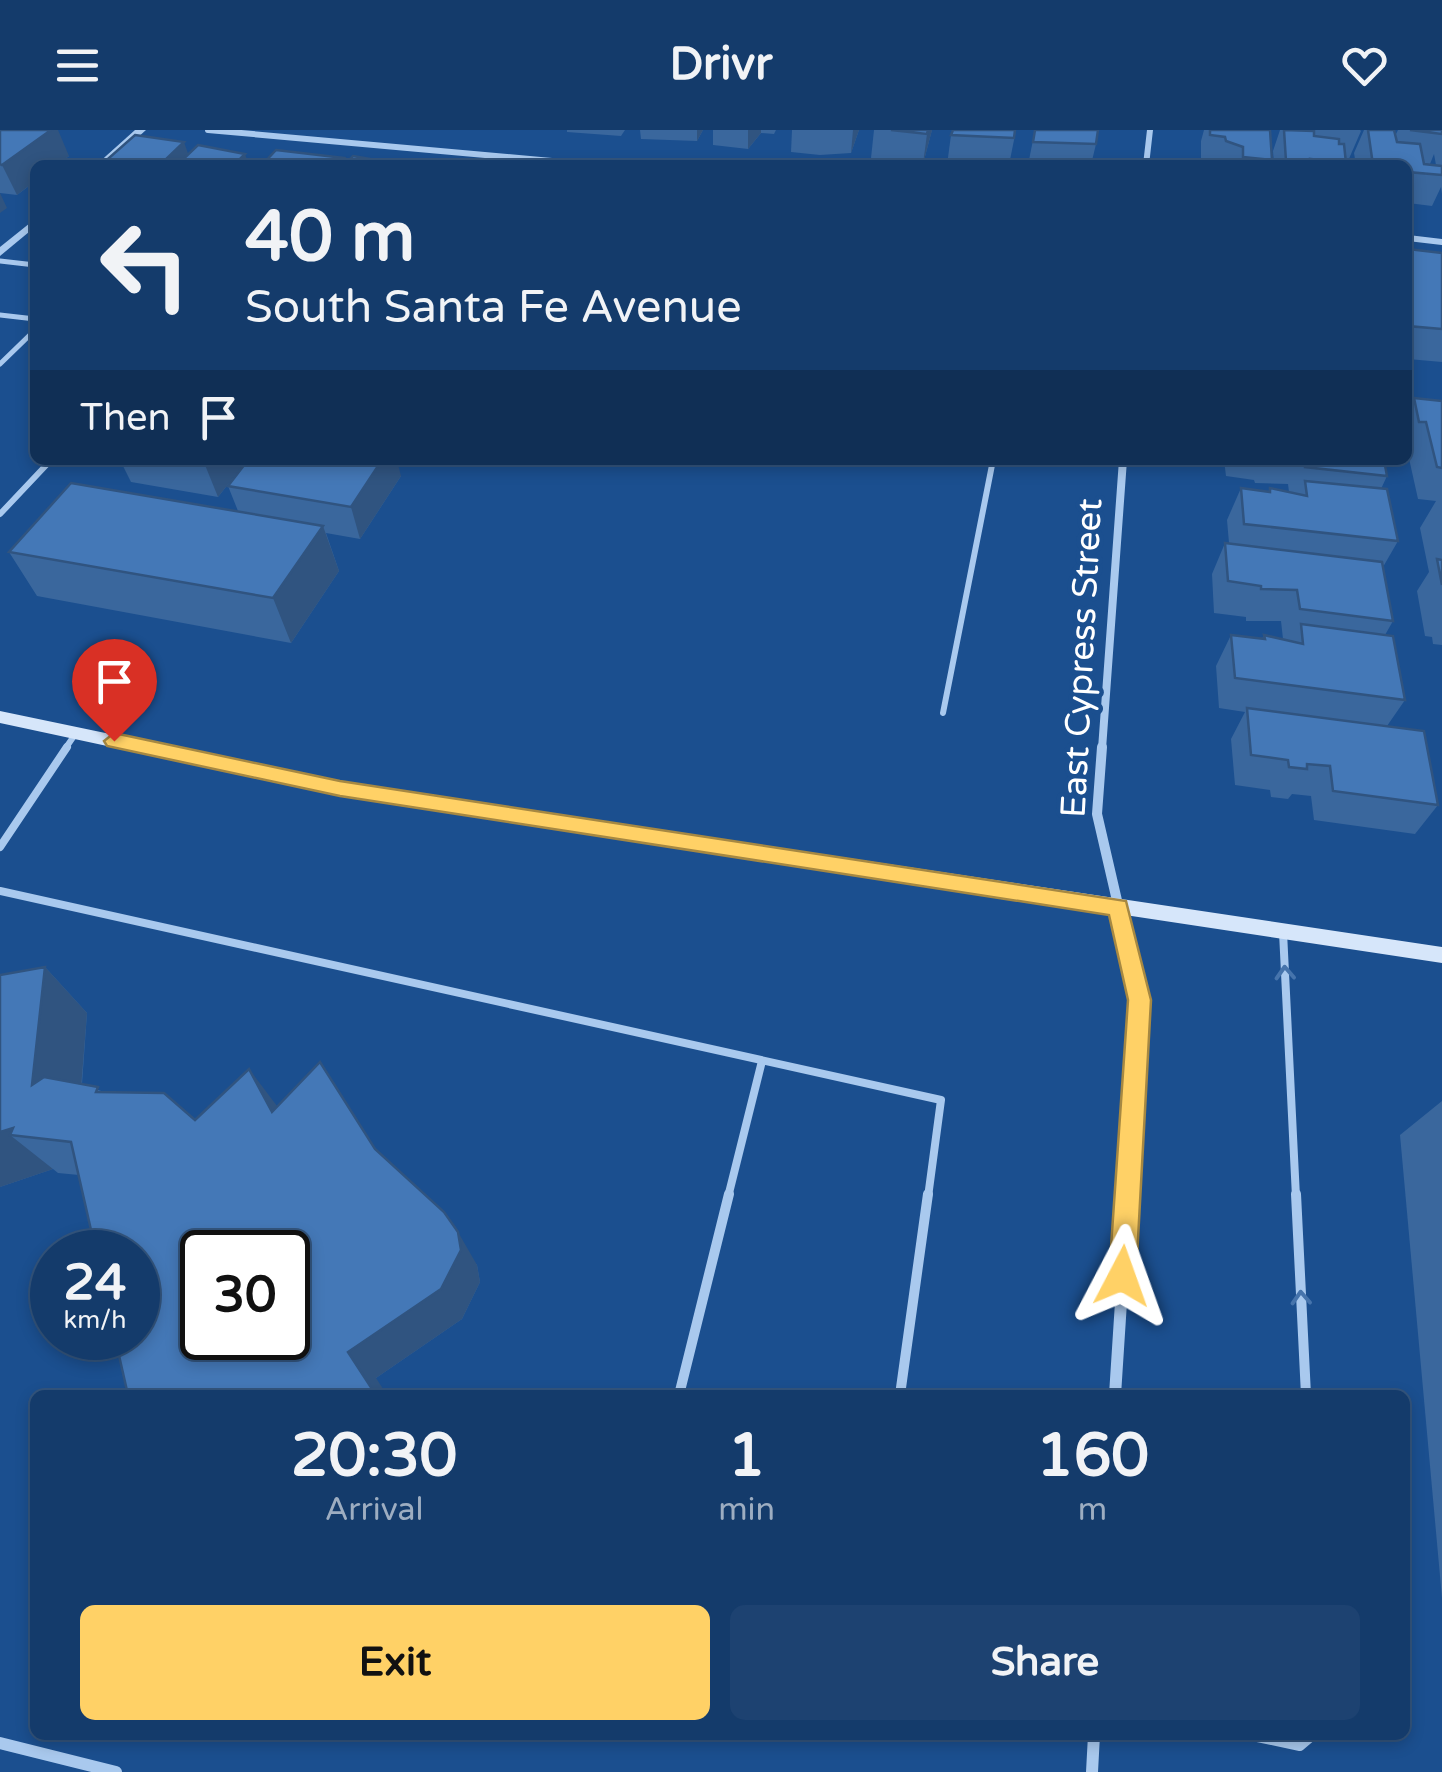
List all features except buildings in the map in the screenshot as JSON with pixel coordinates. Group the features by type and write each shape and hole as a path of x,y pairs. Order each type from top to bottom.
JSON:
{"main road":[{"path":"0,717 340,788 1442,955"}],"street":[{"path":"107,160 141,130"},
{"path":"208,130 541,160"},
{"path":"1147,160 1150,130"},
{"path":"0,253 30,226"},
{"path":"1412,238 1442,242"},
{"name":"East Cypress Street","path":"1115,1390 1140,1000 1097,814 1123,465"},
{"path":"1092,1772 1094,1740"},
{"path":"0,1744 116,1772"}],"lane":[{"path":"0,261 30,264"},
{"path":"0,315 30,319"},
{"path":"0,364 30,335"},
{"path":"0,514 46,465"},
{"path":"943,713 992,465"},
{"path":"0,846 76,733"},
{"path":"0,892 942,1100 901,1390"},
{"path":"1283,932 1306,1390"},
{"path":"680,1390 762,1061"},
{"path":"1272,1740 1300,1746 1307,1740"}],"route":[{"path":"114,741 340,788 1118,907 1140,1000 1122,1276"}]}
